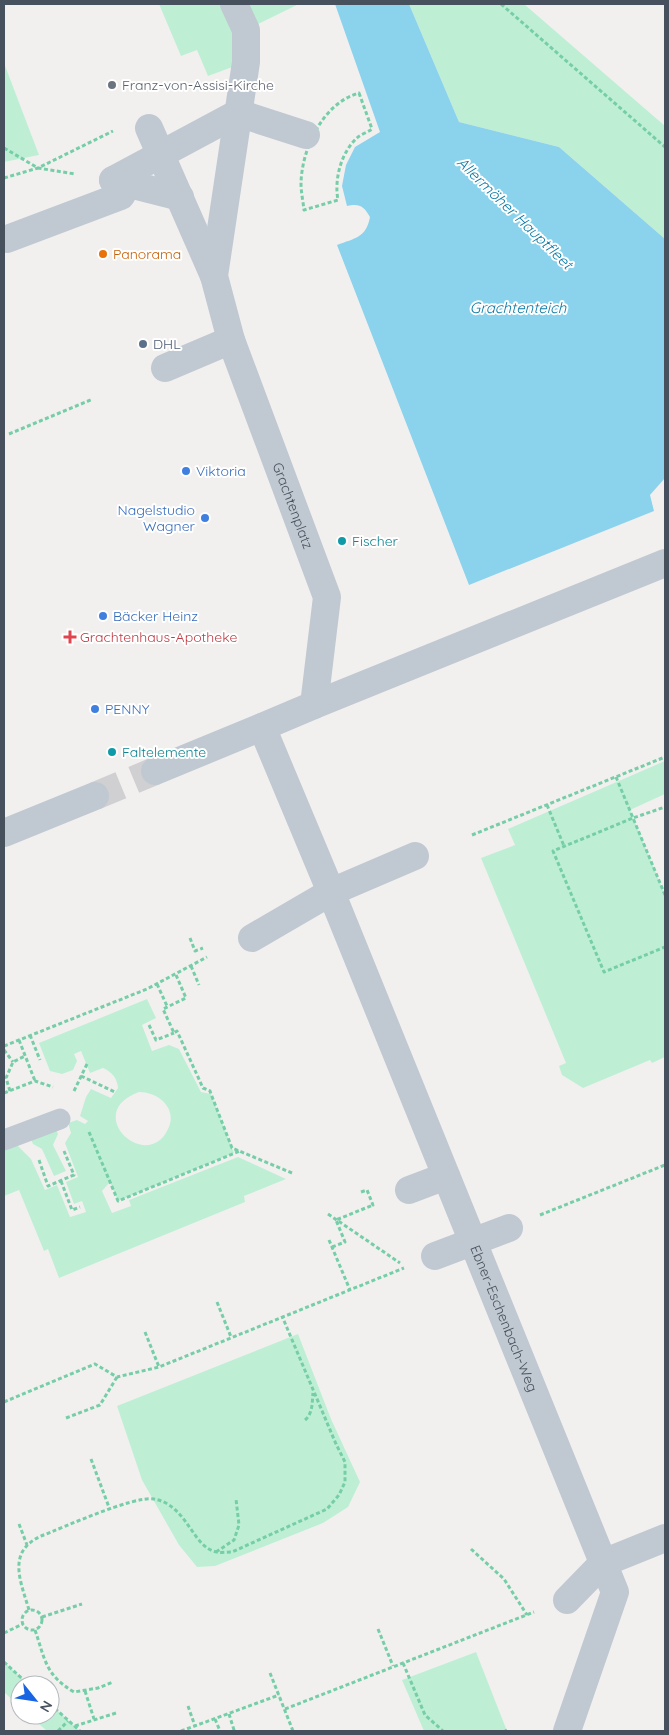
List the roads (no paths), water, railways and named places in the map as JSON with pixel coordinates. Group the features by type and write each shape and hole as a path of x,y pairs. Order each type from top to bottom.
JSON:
{"street":[{"name":"Grachtenplatz","path":"234,4 246,30 246,62 214,276 231,340 327,597 314,704"},
{"path":"121,182 162,154 238,113 306,135"},
{"path":"149,128 214,276"},
{"path":"121,182 180,197"},
{"path":"7,239 122,196 121,182"},
{"path":"165,368 231,340"},
{"path":"155,771 314,704 665,564"},
{"path":"262,727 334,901"},
{"path":"4,834 95,796"},
{"path":"252,938 334,901 415,856"},
{"name":"Ebner-Eschenbach-Weg","path":"334,901 614,1592 567,1731"},
{"path":"409,1190 446,1176"},
{"path":"435,1256 509,1228"},
{"path":"567,1600 603,1563 665,1538"}],"lane":[{"path":"4,1140 60,1119"}],"water":[{"name":"Grachtenteich","path":"335,4 409,4 459,122 559,147 665,239 665,478 650,495 654,511 469,585 337,245 359,236 368,224 370,217 366,210 358,205 347,206 342,186 346,165 355,147 380,132"}],"tunnel":[{"path":"95,796 155,771"}],"place":[{"name":"Franz-von-Assisi-Kirche","path":"112,85"},
{"name":"Panorama","path":"103,254"},
{"name":"DHL","path":"143,344"},
{"name":"Viktoria","path":"186,471"},
{"name":"Nagelstudio Wagner","path":"205,518"},
{"name":"Fischer","path":"342,541"},
{"name":"Bäcker Heinz","path":"103,616"},
{"name":"Grachtenhaus-Apotheke","path":"70,637"},
{"name":"PENNY","path":"95,709"},
{"name":"Faltelemente","path":"112,752"}],"water label":[{"name":"Allermöher Hauptfleet","path":"515,213"}]}
